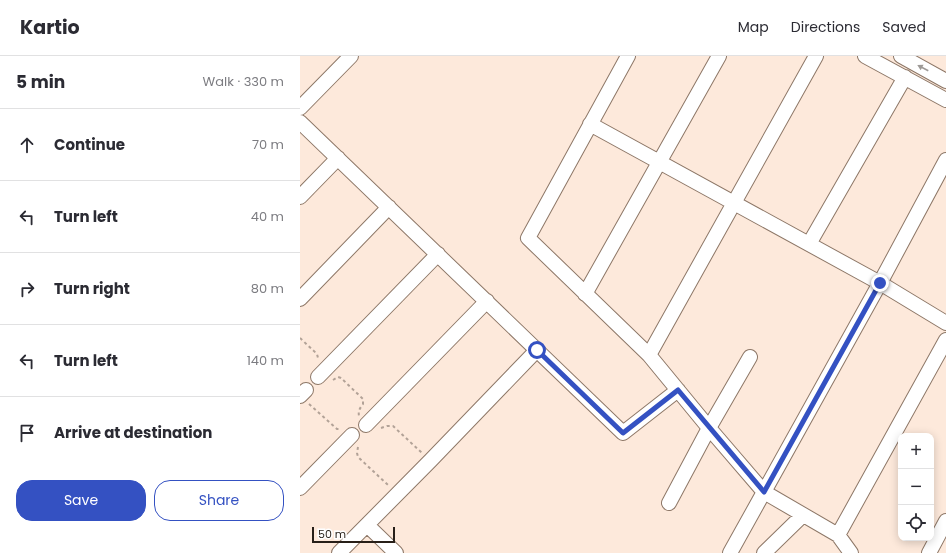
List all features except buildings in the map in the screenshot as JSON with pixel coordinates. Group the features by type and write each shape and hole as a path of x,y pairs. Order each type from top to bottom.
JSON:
{"street":[{"path":"300,108 351,56"},
{"path":"628,56 528,238 649,354 709,428 764,492 838,535 851,553"},
{"path":"585,294 719,56"},
{"path":"649,354 735,203 816,56"},
{"path":"865,56 946,100"},
{"path":"901,56 946,81"},
{"path":"809,244 905,77"},
{"path":"300,122 623,433 678,390"},
{"path":"590,124 880,283 946,323"},
{"path":"300,197 338,158"},
{"path":"730,553 880,283 946,160"},
{"path":"300,299 389,207"},
{"path":"318,377 438,254"},
{"path":"366,425 487,301"},
{"path":"838,535 946,340"},
{"path":"339,553 537,350"},
{"path":"669,503 750,356"},
{"path":"300,488 352,435"},
{"path":"764,553 803,515"},
{"path":"929,553 946,521"},
{"path":"367,525 396,553"}],"route":[{"path":"537,350 623,433 678,390 764,492 880,283"}]}
